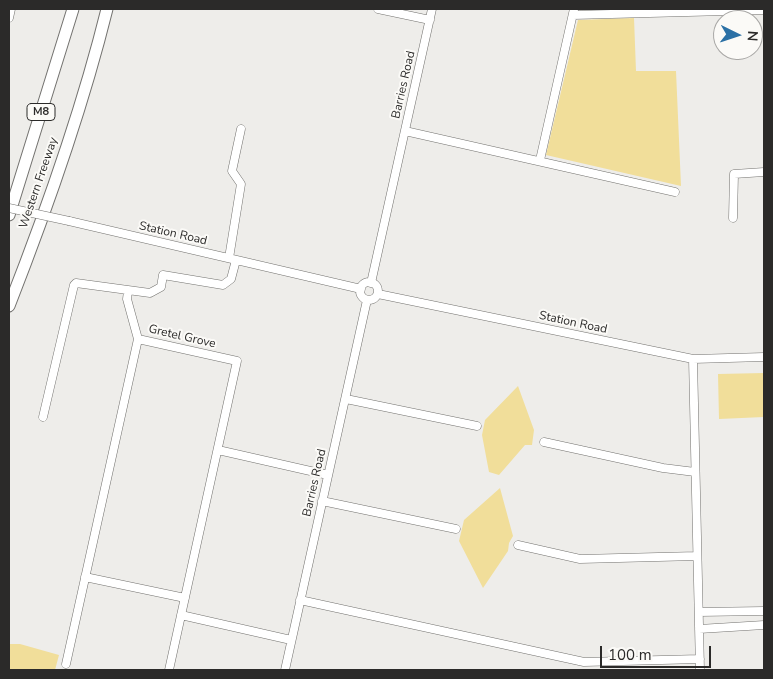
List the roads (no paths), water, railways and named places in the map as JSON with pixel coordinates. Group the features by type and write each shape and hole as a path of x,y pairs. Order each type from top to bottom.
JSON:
{"highway":[{"name":"Western Freeway","path":"9,215 73,9"},
{"name":"Western Freeway","path":"9,306 54,186 94,62 107,9"}],"street":[{"path":"9,18 11,9"},
{"path":"378,9 430,20"},
{"name":"Barries Road","path":"371,282 432,9"},
{"path":"540,160 574,12 764,10"},
{"path":"43,417 76,283 150,293 161,287 163,275 223,285 231,279 241,184 232,171 241,129"},
{"path":"405,131 675,192"},
{"path":"732,218 734,174 764,172"},
{"name":"Station Road","path":"9,208 361,289"},
{"path":"371,282 377,286 378,294 375,299 368,300 362,296 361,289 365,284 371,282"},
{"path":"128,291 127,299 138,339"},
{"name":"Station Road","path":"378,294 693,359 764,357"},
{"name":"Barries Road","path":"285,670 368,300"},
{"name":"Gretel Grove","path":"66,664 138,339 237,361 169,670"},
{"path":"693,374 698,365 707,358"},
{"path":"693,359 700,670"},
{"path":"346,399 477,426"},
{"path":"544,442 663,468 695,472"},
{"path":"218,450 328,474"},
{"path":"322,501 456,529"},
{"path":"518,545 580,560 697,556"},
{"path":"85,577 185,598"},
{"path":"300,600 584,662 700,659"},
{"path":"699,612 764,612"},
{"path":"182,615 291,640"},
{"path":"699,629 764,625"}]}
